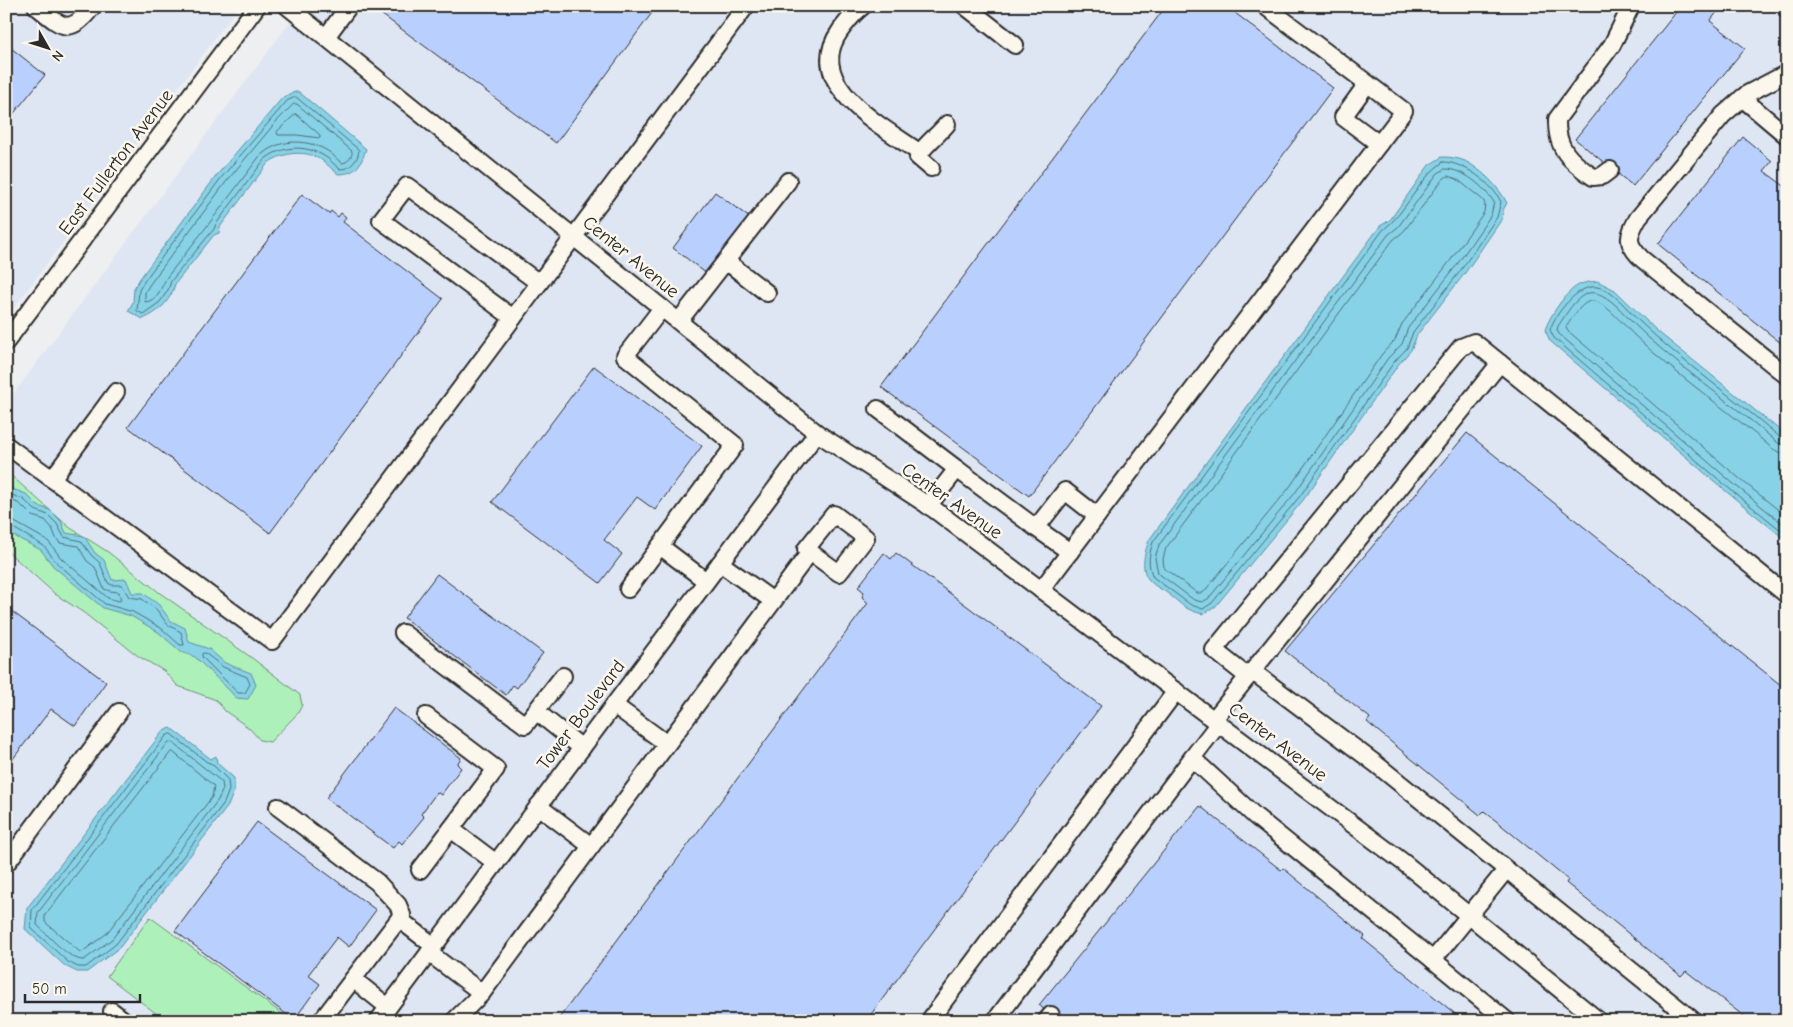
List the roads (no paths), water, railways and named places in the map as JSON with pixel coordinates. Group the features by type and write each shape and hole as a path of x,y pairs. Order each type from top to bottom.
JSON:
{"street":[{"path":"36,6 60,25 69,27 82,20 94,6"},
{"name":"East Fullerton Avenue","path":"6,342 257,6"},
{"name":"Center Avenue","path":"287,6 817,433 928,506 1216,721 1396,857 1600,1021"},
{"path":"326,37 349,6"},
{"path":"6,445 272,641 746,6"},
{"path":"863,6 850,18 836,37 830,52 829,66 834,80 843,93 856,106 920,153"},
{"path":"965,6 1015,45"},
{"path":"1041,590 1404,111 1265,6"},
{"path":"1610,170 1602,176 1593,177 1569,158 1561,146 1557,131 1557,119 1612,45 1631,6"},
{"path":"1787,73 1742,98 1723,115 1638,218 1629,234 1630,244 1642,259 1787,376"},
{"path":"1367,84 1343,117 1379,144"},
{"path":"1742,98 1787,136"},
{"path":"931,168 918,157 930,140 938,136 947,124"},
{"path":"679,322 788,181"},
{"path":"513,318 381,220 407,186 539,283"},
{"path":"726,261 767,294"},
{"path":"628,589 736,445 625,356 662,308"},
{"path":"1694,1021 1376,764 1214,650 1461,347 1474,342 1787,595"},
{"path":"995,1021 1192,758 1250,674 1500,363"},
{"path":"52,479 116,392"},
{"path":"878,409 1070,552"},
{"name":"Tower Boulevard","path":"378,1021 817,433"},
{"path":"928,506 957,469"},
{"path":"1036,528 1065,491 1097,516"},
{"path":"660,546 706,582"},
{"path":"454,1021 482,993 810,552"},
{"path":"720,563 773,602"},
{"path":"403,633 525,726 563,676"},
{"path":"929,1021 1176,691"},
{"path":"614,705 667,744"},
{"path":"6,864 119,712"},
{"path":"536,712 582,748"},
{"path":"420,870 496,769 426,716"},
{"path":"1192,758 1255,816 1507,1021"},
{"path":"538,806 591,846"},
{"path":"278,807 377,882 398,905 402,915 321,1021"},
{"path":"451,829 496,863"},
{"path":"1433,960 1506,870"},
{"path":"399,919 482,993"},
{"path":"353,979 388,1007"}],"water":[{"path":"299,92 366,149 357,168 344,174 338,174 317,157 303,153 288,154 274,159 268,163 220,227 219,233 214,235 175,284 163,306 143,319 128,311 133,302 134,288 141,277 217,175 283,97"},
{"path":"1442,157 1465,161 1489,179 1507,203 1503,210 1502,219 1465,273 1417,335 1411,350 1398,365 1304,499 1215,607 1203,614 1189,609 1154,585 1147,577 1144,561 1149,540 1380,226 1390,220 1429,165"},
{"path":"1597,281 1615,290 1657,331 1787,436 1787,541 1550,341 1545,330 1559,304 1576,287 1583,283"},
{"path":"6,483 15,490 26,494 38,506 50,510 61,521 66,533 84,536 95,553 104,560 112,580 126,579 132,593 143,593 159,605 171,621 185,628 189,642 209,649 225,663 251,673 256,685 248,699 236,698 195,657 181,652 158,632 131,616 103,608 53,566 41,550 10,534 6,529"},
{"path":"171,728 211,759 216,756 217,763 234,778 234,791 228,806 120,947 87,972 77,972 65,966 25,929 27,908 163,731"}]}
